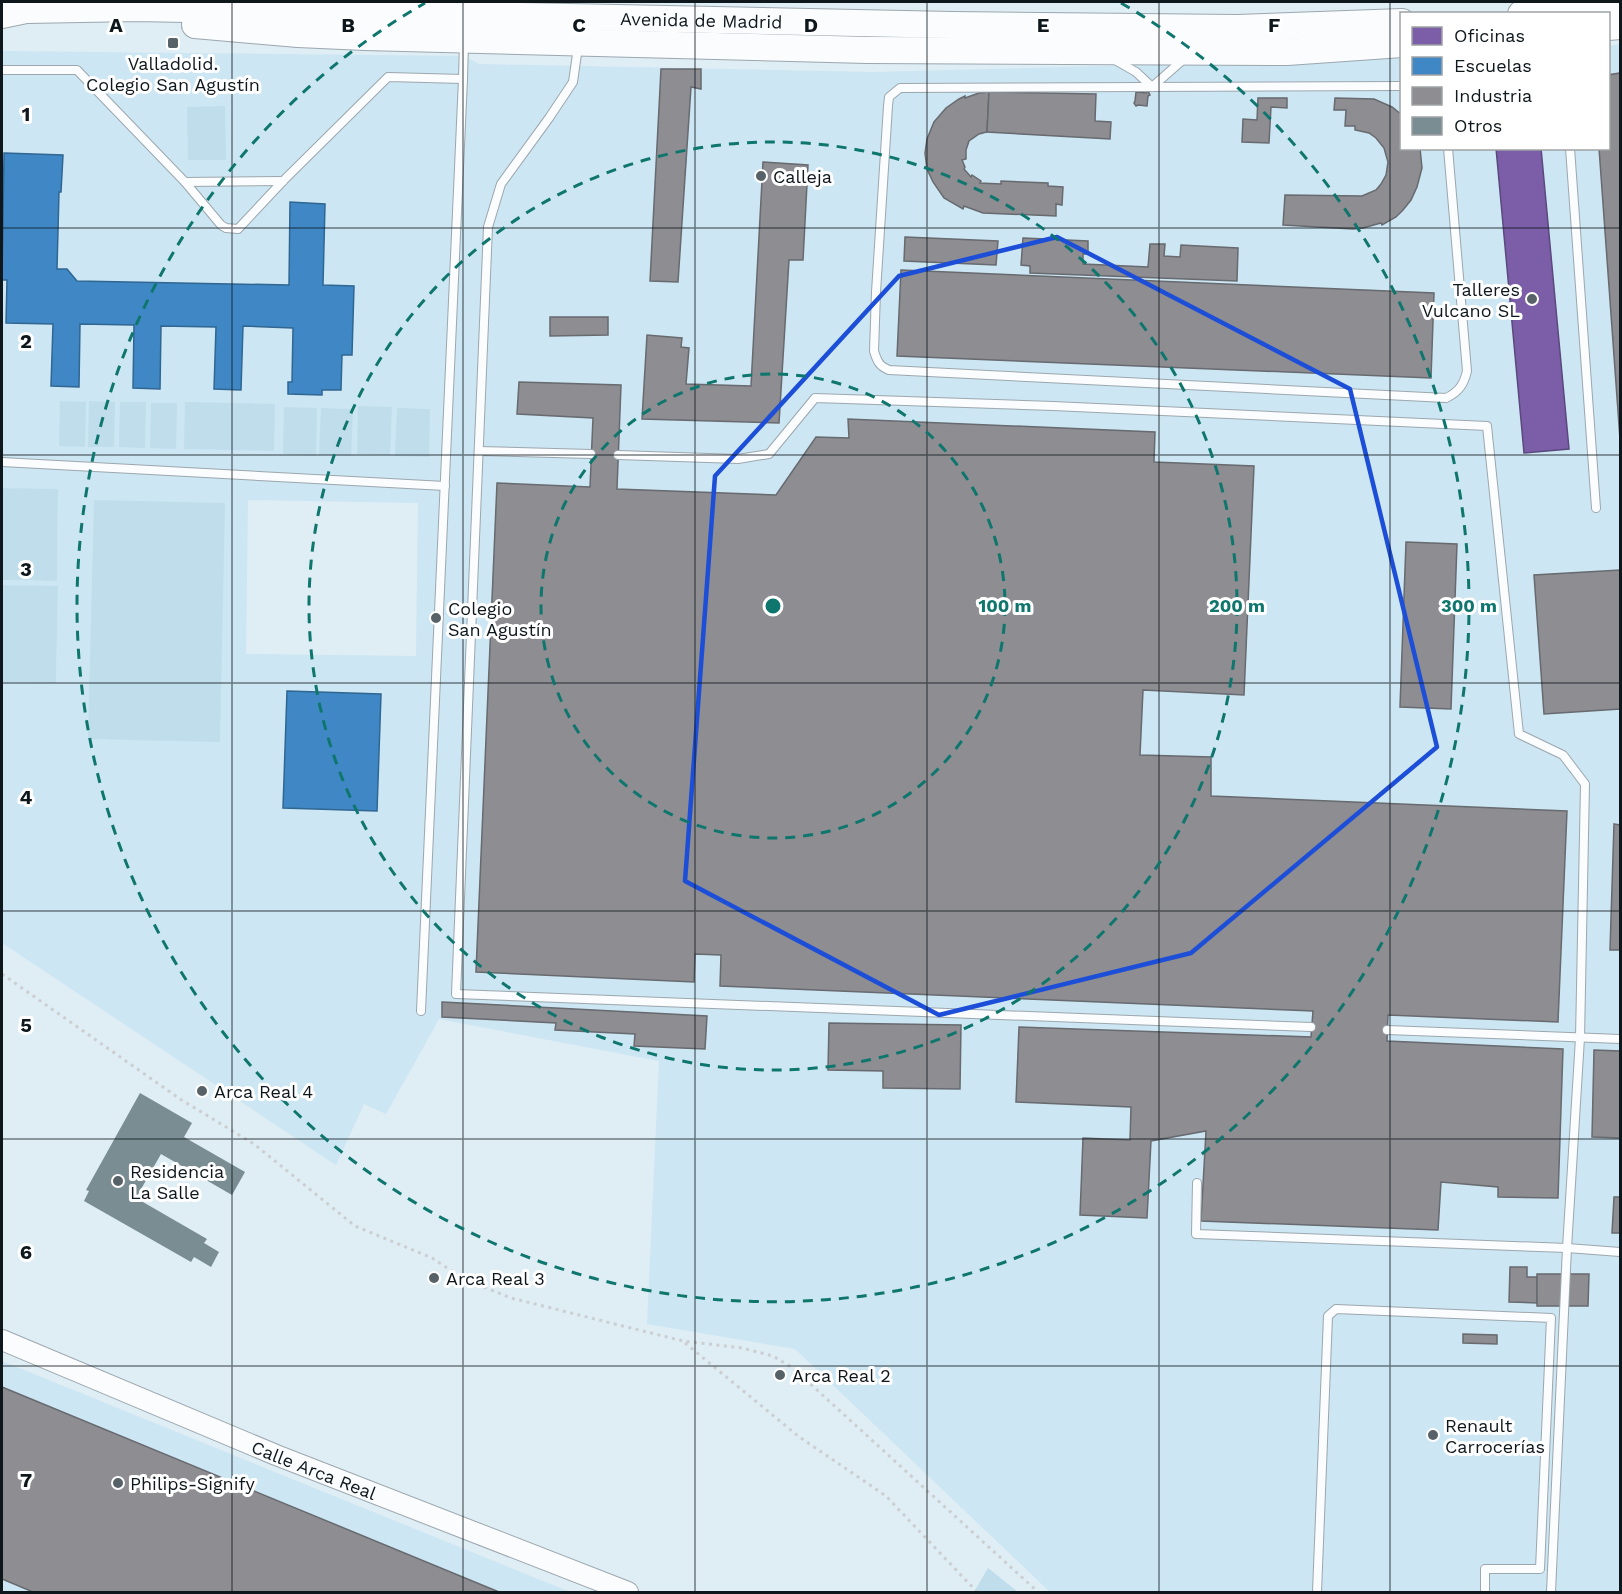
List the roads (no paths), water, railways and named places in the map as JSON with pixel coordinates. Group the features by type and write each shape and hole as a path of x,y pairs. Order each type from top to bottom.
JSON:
{"highway":[{"path":"1543,12 1620,5"},
{"path":"138,8 171,22 298,34 464,40 867,50 1198,52 1287,52 1400,44"},
{"name":"Avenida de Madrid","path":"2,15 26,10 138,8 952,25 1237,28 1400,22"}],"street":[{"name":"Calle Arca Real","path":"2,1340 276,1455 628,1593"}],"lane":[{"path":"421,1011 464,40"},
{"path":"578,43 573,82 501,184 488,227 456,994 1311,1027"},
{"path":"1101,51 1136,72 1152,87"},
{"path":"1152,87 1182,60 1198,52"},
{"path":"2,70 77,70 185,182 221,225 231,229 242,225 388,77 464,79"},
{"path":"1400,86 900,88 889,98 888,106 876,292 874,351 877,361 881,367 889,370 1446,398 1460,389 1467,371 1448,150"},
{"path":"1570,150 1596,508"},
{"path":"185,182 283,181"},
{"path":"618,455 738,459 769,454 815,398 1065,406 1487,426 1519,734 1563,755 1585,784 1580,1038 1551,1593"},
{"path":"479,451 591,454"},
{"path":"2,462 445,486"},
{"path":"1387,1030 1620,1040"},
{"path":"1197,1184 1196,1234 1620,1252"},
{"path":"1317,1593 1328,1316 1336,1309 1551,1318 1540,1569 1485,1569 1485,1593"}],"place":[{"name":"Valladolid. Colegio San Agustín","path":"173,43"},
{"name":"Calleja","path":"761,176"},
{"name":"Talleres Vulcano SL","path":"1532,299"},
{"name":"Colegio San Agustín","path":"436,618"},
{"name":"Arca Real 4","path":"202,1091"},
{"name":"Residencia La Salle","path":"118,1181"},
{"name":"Arca Real 3","path":"434,1278"},
{"name":"Arca Real 2","path":"780,1375"},
{"name":"Renault Carrocerías","path":"1433,1435"},
{"name":"Philips-Signify","path":"118,1483"}]}
